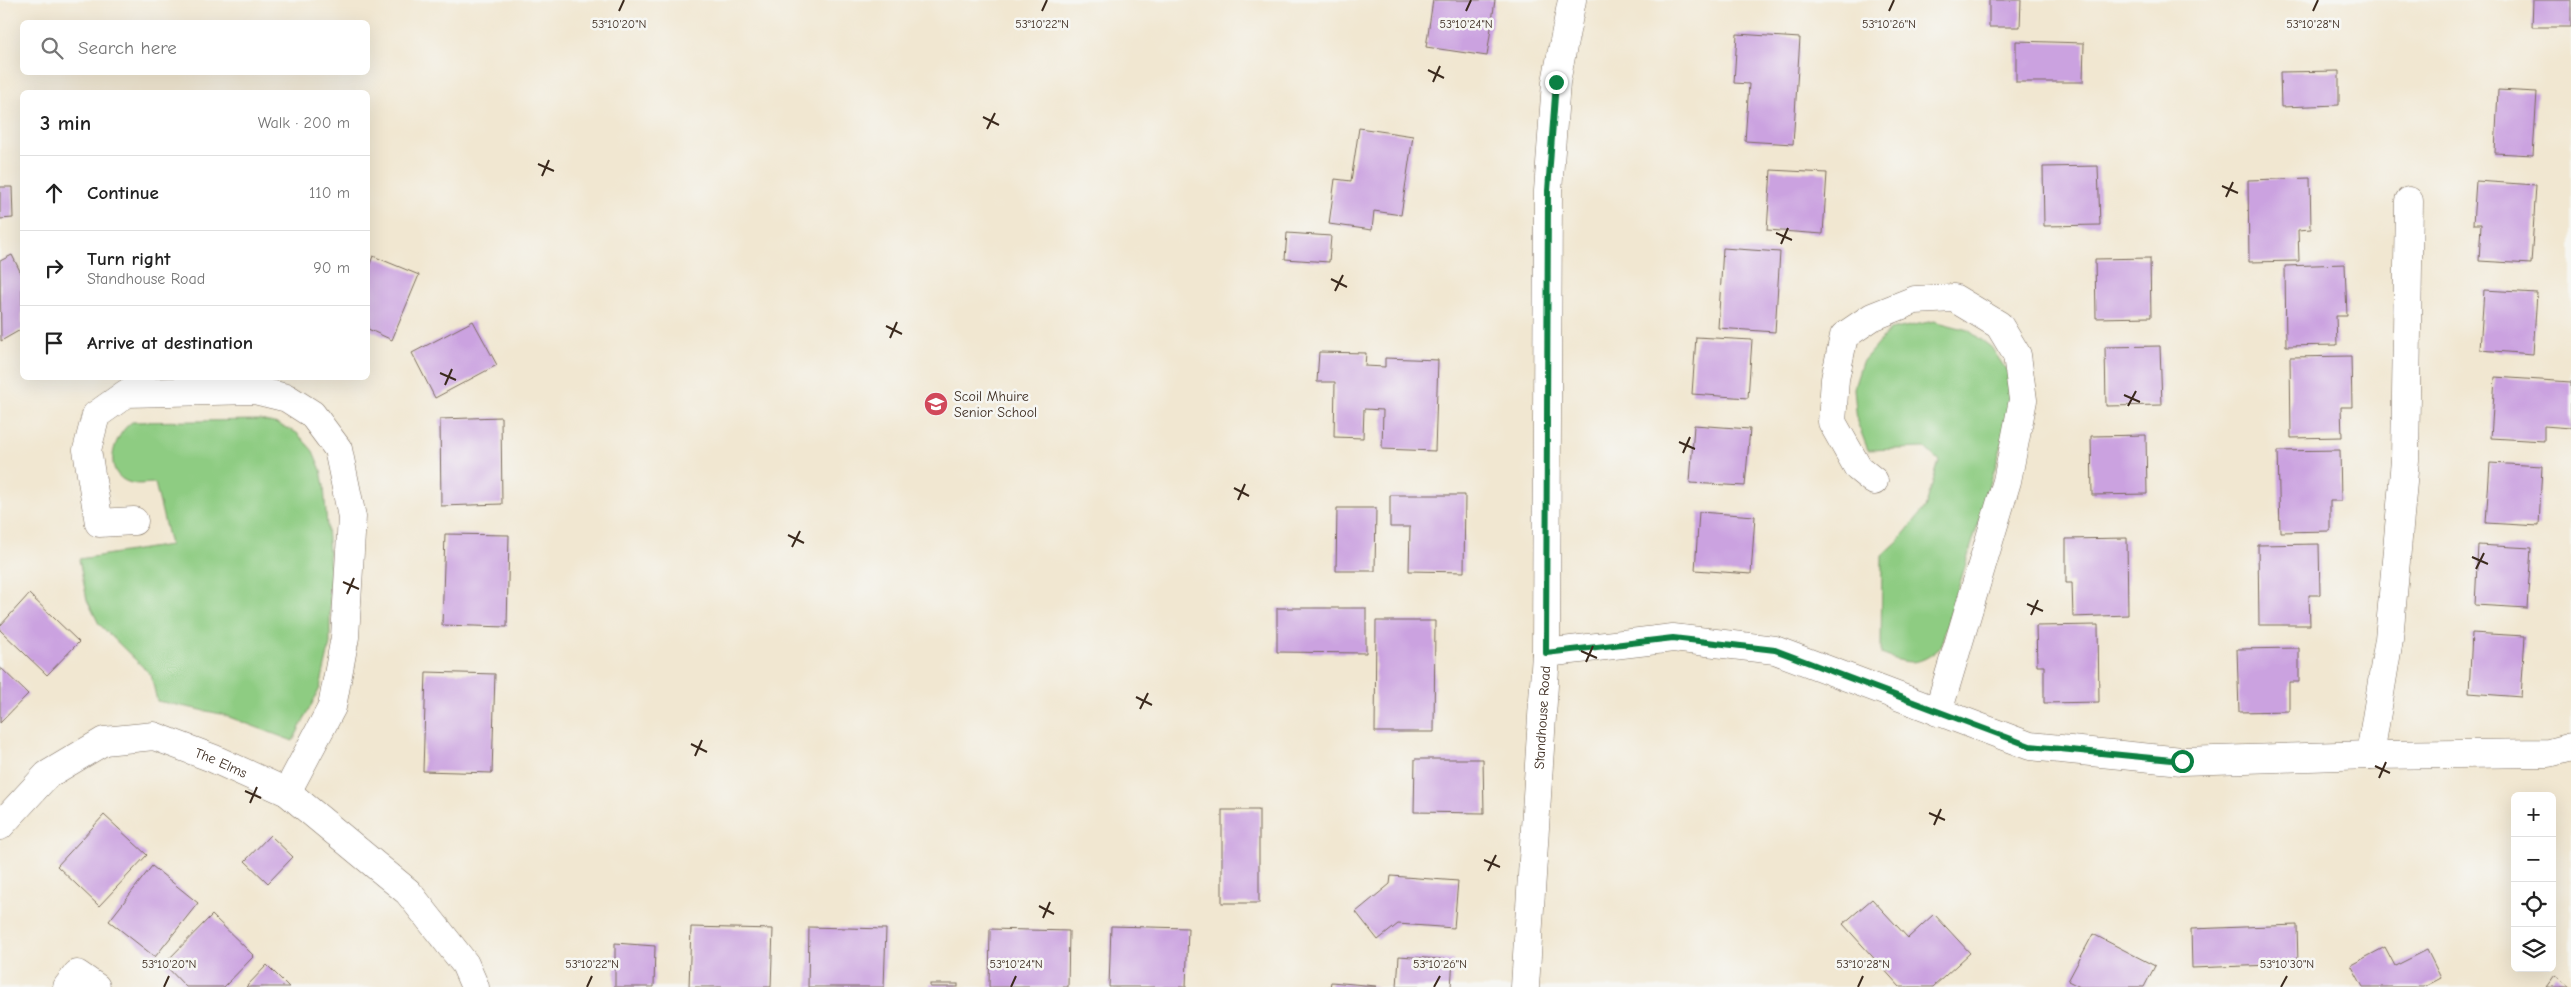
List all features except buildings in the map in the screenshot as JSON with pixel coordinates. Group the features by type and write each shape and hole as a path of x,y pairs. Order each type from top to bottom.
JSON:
{"street":[{"name":"Standhouse Road","path":"1525,987 1546,653 1548,191 1556,82 1572,0"},
{"path":"2370,755 2389,639 2405,460 2409,200"},
{"path":"1874,482 1858,468 1832,422 1835,379 1844,336 1872,317 1915,300 1954,298 1999,325 2017,355 2023,400 2007,482 1938,712"},
{"path":"134,521 99,524 87,450 96,415 127,393 254,390 286,398 312,414 338,449 352,517 345,637 332,707 287,792"},
{"path":"1546,653 1673,638 1775,650 2030,746 2182,761 2370,755 2549,753 2571,747"},
{"name":"The Elms","path":"0,826 47,775 104,741 154,736 212,758 287,792 408,892 465,964 475,987"},
{"path":"67,987 77,974 96,987"}],"green space":[{"path":"1934,321 1968,330 1991,347 2013,380 2009,422 1940,648 1919,661 1905,662 1881,654 1882,556 1898,541 1925,508 1939,461 1925,448 1868,450 1857,422 1854,388 1862,362 1890,330"},
{"path":"260,420 278,424 297,433 313,451 321,470 324,486 330,567 330,644 320,688 293,741 221,714 157,701 151,675 99,624 87,600 79,559 170,545 155,483 131,483 122,479 116,472 113,464 115,445 125,428 132,422"}],"place":[{"name":"Scoil Mhuire Senior School","path":"936,404"}],"route":[{"path":"1556,82 1548,191 1546,653 1673,638 1775,650 2030,746 2182,761"}]}
